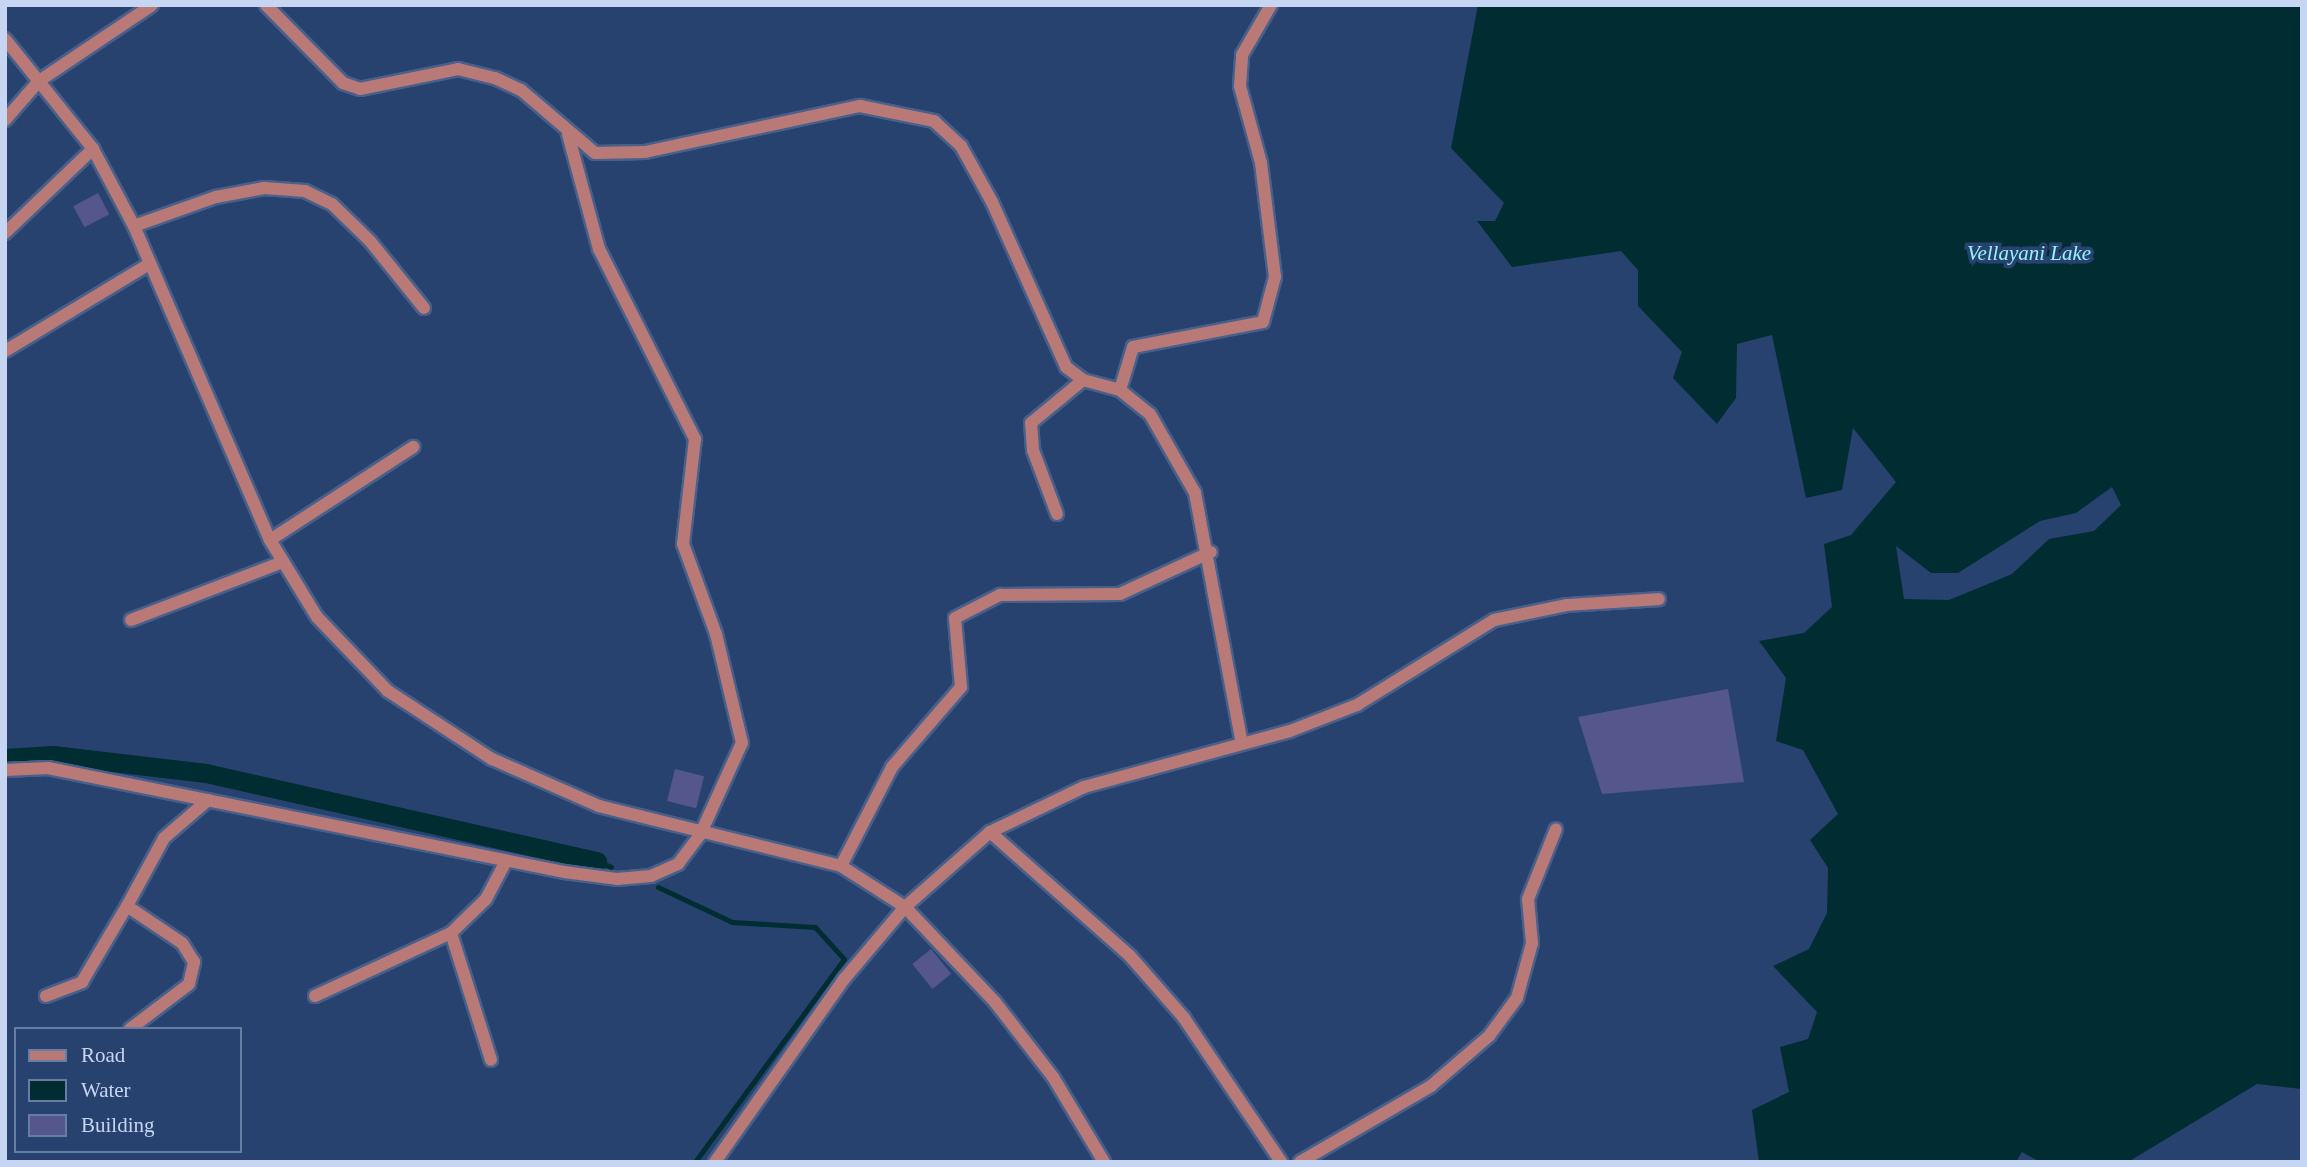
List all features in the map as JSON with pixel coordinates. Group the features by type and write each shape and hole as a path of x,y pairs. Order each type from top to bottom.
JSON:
{"street":[{"path":"5,120 39,81 152,5"},
{"path":"266,5 343,83 360,89 458,69 521,90 568,134 595,153 618,155 860,106 934,121 961,146 1023,264 1054,350 1083,380 1120,390 1150,414 1167,439 1195,493 1211,552 1242,743"},
{"path":"1120,390 1133,347 1263,322 1275,276 1261,163 1240,86 1242,55 1271,5"},
{"path":"5,39 93,149 134,226 270,540 317,617 388,691 492,759 599,806 700,835 775,847 841,866 905,907 1003,1012 1053,1077 1104,1162"},
{"path":"5,770 48,768 506,861 617,879 651,876 678,864 700,835 742,743 716,634 683,544 695,439 599,249 568,134"},
{"path":"5,233 93,149"},
{"path":"134,226 216,197 264,188 305,191 332,204 360,232 424,308"},
{"path":"5,351 149,264"},
{"path":"1057,514 1032,450 1031,423 1083,380"},
{"path":"270,540 413,447"},
{"path":"841,866 892,767 961,687 955,618 1000,595 1120,594 1211,552"},
{"path":"131,620 283,562"},
{"path":"715,1162 845,978 905,907 990,832 1084,787 1242,743 1357,705 1503,617 1659,599"},
{"path":"46,996 82,982 163,838 208,800"},
{"path":"1300,1162 1431,1086 1489,1037 1517,998 1532,943 1528,899 1556,829"},
{"path":"990,832 1166,998 1281,1162"},
{"path":"315,996 382,970 451,933 486,898 506,861"},
{"path":"127,906 182,943 194,962 189,984 133,1027"},
{"path":"451,933 491,1060"}],"water":[{"name":"Vellayani Lake","path":"1478,5 2302,5 2302,1089 2257,1084 2128,1162 2040,1162 2022,1152 2016,1162 1759,1162 1752,1110 1789,1092 1780,1047 1808,1039 1817,1012 1773,966 1809,949 1827,913 1828,868 1810,840 1838,814 1803,750 1776,741 1786,678 1759,641 1804,633 1832,607 1824,544 1851,535 1896,482 1853,428 1842,490 1806,498 1772,335 1737,344 1736,398 1717,424 1673,378 1682,352 1638,306 1638,270 1621,251 1512,267 1477,221 1495,221 1504,203 1451,148","holes":["2112,487 2121,505 2094,531 2049,539 2012,574 1949,600 1904,599 1896,546 1931,573 1958,573 2040,521 2076,513"]}],"building":[{"path":"98,193 109,214 85,227 73,206"},
{"path":"1728,689 1744,782 1602,794 1578,717"},
{"path":"675,769 704,776 696,808 667,801"},
{"path":"931,949 951,974 932,989 912,964"}],"waterway":[{"path":"5,758 53,755 206,773 597,861"},
{"path":"597,861 611,867"},
{"path":"658,887 732,922 815,927 844,959 695,1162"}]}
